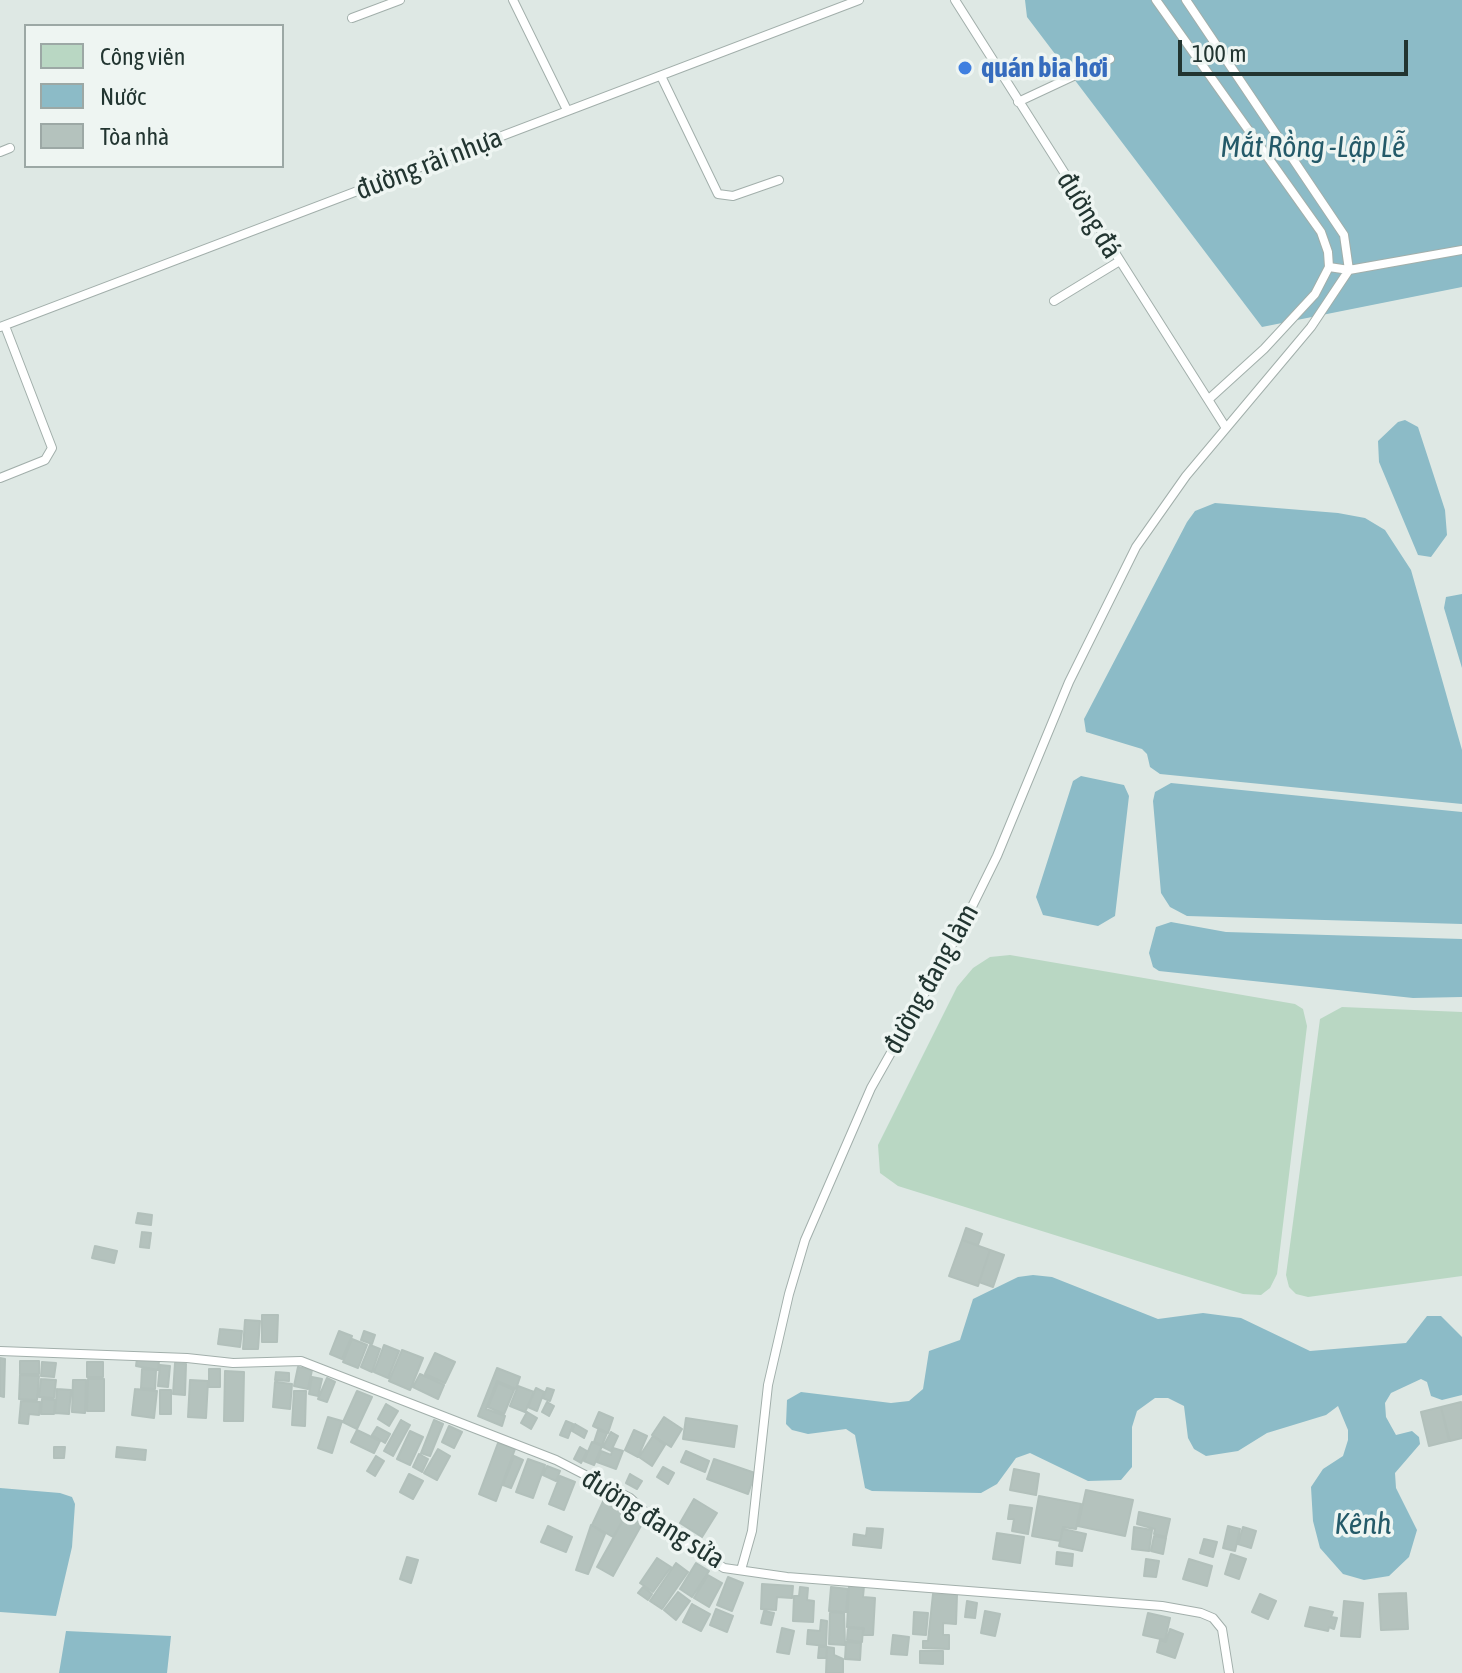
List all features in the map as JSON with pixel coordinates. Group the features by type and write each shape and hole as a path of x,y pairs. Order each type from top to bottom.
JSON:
{"lane":[{"path":"352,18 400,0"},
{"path":"513,0 567,110"},
{"name":"đường rải nhựa","path":"2,326 859,0"},
{"name":"đường đá","path":"955,0 1118,262 1226,428"},
{"path":"1156,0 1321,232 1329,267 1315,294 1295,317 1209,399"},
{"path":"1186,0 1344,235 1349,270"},
{"path":"1018,102 1110,59"},
{"path":"661,76 718,194 733,196 779,180"},
{"path":"0,152 10,148"},
{"path":"1329,267 1349,270 1462,250"},
{"path":"1054,301 1118,262"},
{"name":"đường đang làm","path":"741,1570 752,1531 776,1343 805,1240 871,1088 961,929 997,856 1059,704 1136,547 1186,476 1311,327 1349,270"},
{"path":"0,478 45,460 52,448 2,326"},
{"name":"đường đang sửa","path":"0,1351 187,1358 233,1363 301,1361 556,1460 630,1498 668,1533 724,1568 787,1577 1162,1606 1201,1613 1213,1618 1222,1629 1229,1673"}],"green space":[{"path":"1010,955 1295,1004 1303,1009 1307,1026 1277,1274 1270,1288 1261,1295 1243,1294 898,1186 880,1173 878,1145 957,987 973,968 990,957"},
{"path":"1342,1007 1462,1012 1462,1276 1308,1297 1296,1294 1289,1287 1286,1275 1320,1019"}],"water":[{"name":"Mắt Rồng -Lập Lễ","path":"1025,0 1462,0 1462,287 1262,327 1027,17"},
{"path":"1405,420 1418,427 1445,510 1447,535 1431,557 1418,555 1379,462 1378,441 1398,422"},
{"path":"1215,503 1338,513 1365,518 1385,530 1411,570 1462,750 1462,804 1160,774 1150,767 1147,754 1142,749 1086,732 1084,719 1187,522 1195,511"},
{"path":"1462,594 1462,668 1444,608 1446,597"},
{"path":"1081,776 1124,785 1129,796 1115,916 1098,926 1043,915 1036,897 1073,781"},
{"path":"1171,783 1462,812 1462,924 1187,916 1170,907 1161,893 1153,801 1155,792"},
{"path":"1171,922 1226,932 1462,939 1462,997 1413,998 1159,971 1153,967 1149,953 1156,927"},
{"name":"Kênh","path":"1018,1277 1052,1277 1158,1319 1203,1313 1241,1318 1310,1351 1406,1343 1427,1316 1441,1316 1462,1337 1462,1395 1442,1400 1431,1396 1427,1382 1421,1379 1391,1393 1385,1403 1386,1417 1396,1435 1412,1431 1419,1437 1420,1444 1395,1473 1396,1488 1417,1530 1409,1557 1389,1576 1364,1580 1343,1574 1320,1548 1313,1521 1311,1487 1323,1469 1343,1456 1348,1430 1338,1406 1326,1415 1267,1433 1238,1451 1206,1456 1194,1449 1188,1438 1184,1406 1168,1398 1155,1398 1137,1411 1132,1427 1132,1467 1121,1480 1088,1481 1030,1453 1016,1458 997,1484 981,1493 872,1491 865,1488 855,1435 846,1429 808,1434 792,1430 786,1424 787,1400 801,1392 891,1403 909,1401 923,1389 929,1351 960,1340 973,1299"},
{"path":"0,1488 60,1493 72,1497 75,1504 72,1547 56,1616 0,1612"},
{"path":"66,1631 171,1636 167,1673 59,1673"}],"building":[{"path":"138,1213 152,1215 151,1225 136,1223"},
{"path":"966,1228 982,1234 978,1245 962,1240"},
{"path":"142,1232 151,1233 149,1248 140,1247"},
{"path":"962,1240 990,1250 978,1286 949,1276"},
{"path":"95,1246 117,1251 114,1263 92,1258"},
{"path":"990,1250 1004,1255 993,1287 979,1282"},
{"path":"262,1315 278,1315 277,1342 262,1342"},
{"path":"245,1320 260,1321 258,1349 243,1349"},
{"path":"220,1329 242,1331 240,1347 218,1344"},
{"path":"339,1331 352,1336 342,1359 330,1354"},
{"path":"364,1331 375,1335 372,1344 361,1340"},
{"path":"352,1339 367,1345 358,1368 343,1362"},
{"path":"370,1345 380,1349 372,1372 361,1367"},
{"path":"384,1345 399,1351 388,1378 374,1372"},
{"path":"402,1350 423,1358 410,1390 389,1381"},
{"path":"435,1353 455,1362 445,1383 425,1374"},
{"path":"0,1358 5,1359 4,1397 0,1396"},
{"path":"137,1358 159,1361 158,1370 136,1366"},
{"path":"20,1361 39,1361 39,1374 20,1374"},
{"path":"42,1362 56,1363 54,1377 41,1376"},
{"path":"87,1362 103,1362 103,1377 87,1377"},
{"path":"175,1363 186,1364 185,1395 173,1394"},
{"path":"160,1365 170,1366 168,1387 158,1386"},
{"path":"298,1367 312,1370 308,1389 294,1386"},
{"path":"497,1368 520,1377 516,1389 497,1381 486,1409 505,1416 502,1426 478,1416"},
{"path":"142,1369 156,1370 155,1389 141,1388"},
{"path":"209,1369 220,1369 220,1387 209,1387"},
{"path":"225,1371 244,1372 243,1421 224,1421"},
{"path":"276,1372 289,1373 289,1381 275,1380"},
{"path":"420,1374 444,1385 438,1399 413,1387"},
{"path":"20,1375 39,1376 37,1400 19,1399"},
{"path":"312,1377 322,1379 318,1396 309,1394"},
{"path":"327,1378 335,1382 327,1402 318,1399"},
{"path":"41,1379 56,1380 54,1398 39,1397"},
{"path":"88,1379 104,1379 104,1411 87,1411"},
{"path":"73,1380 86,1380 85,1413 72,1412"},
{"path":"190,1380 208,1381 206,1418 188,1417"},
{"path":"275,1382 292,1384 290,1409 273,1407"},
{"path":"498,1383 514,1390 504,1414 488,1407"},
{"path":"518,1386 534,1392 525,1412 510,1406"},
{"path":"536,1388 544,1392 537,1411 528,1407"},
{"path":"547,1388 554,1390 550,1401 543,1398"},
{"path":"57,1389 71,1390 69,1414 55,1413"},
{"path":"135,1389 157,1391 154,1418 132,1415"},
{"path":"160,1390 171,1390 171,1414 160,1414"},
{"path":"294,1391 306,1391 305,1426 292,1425"},
{"path":"357,1391 372,1397 357,1429 343,1422"},
{"path":"42,1399 55,1400 54,1414 41,1414"},
{"path":"21,1401 40,1402 39,1415 29,1414 28,1424 19,1423"},
{"path":"547,1402 554,1406 549,1416 542,1412"},
{"path":"1461,1402 1462,1438 1450,1441 1441,1407"},
{"path":"386,1404 398,1411 389,1426 378,1419"},
{"path":"1441,1407 1449,1441 1429,1446 1421,1412"},
{"path":"527,1412 537,1418 531,1429 521,1423"},
{"path":"599,1412 613,1418 608,1433 593,1426"},
{"path":"328,1417 342,1421 332,1453 318,1448"},
{"path":"664,1417 682,1429 671,1447 652,1435"},
{"path":"686,1418 737,1426 734,1447 683,1439"},
{"path":"401,1420 410,1425 393,1456 384,1451"},
{"path":"434,1420 443,1424 430,1456 421,1453"},
{"path":"566,1421 573,1424 568,1438 560,1435"},
{"path":"575,1424 587,1431 584,1438 572,1431"},
{"path":"449,1426 462,1432 454,1448 442,1442"},
{"path":"377,1427 390,1434 385,1443 372,1435"},
{"path":"357,1430 380,1441 374,1453 351,1442"},
{"path":"598,1430 607,1433 602,1445 594,1442"},
{"path":"634,1430 647,1436 638,1457 625,1450"},
{"path":"410,1431 423,1437 410,1465 397,1459"},
{"path":"611,1432 618,1436 611,1451 603,1447"},
{"path":"653,1436 665,1445 652,1466 639,1457"},
{"path":"592,1442 602,1446 594,1465 584,1461"},
{"path":"498,1443 515,1449 496,1501 479,1494"},
{"path":"54,1447 65,1447 64,1458 54,1458"},
{"path":"117,1447 146,1450 145,1460 116,1457"},
{"path":"580,1447 587,1451 581,1463 574,1459"},
{"path":"613,1448 623,1451 616,1469 597,1462 601,1451 611,1455"},
{"path":"438,1449 450,1456 437,1480 424,1473"},
{"path":"686,1451 709,1461 705,1472 681,1462"},
{"path":"419,1454 428,1459 422,1472 413,1467"},
{"path":"376,1456 384,1461 375,1476 367,1471"},
{"path":"514,1456 523,1460 511,1488 503,1485"},
{"path":"528,1459 545,1465 533,1498 516,1492"},
{"path":"714,1459 755,1473 748,1494 707,1479"},
{"path":"547,1466 560,1471 556,1481 543,1475"},
{"path":"663,1467 674,1473 668,1484 657,1477"},
{"path":"1014,1469 1039,1474 1036,1495 1010,1490"},
{"path":"409,1474 423,1481 413,1499 400,1492"},
{"path":"630,1474 642,1481 637,1489 626,1483"},
{"path":"560,1476 575,1482 564,1510 549,1504"},
{"path":"1086,1490 1133,1500 1125,1536 1078,1526"},
{"path":"608,1491 632,1505 613,1537 592,1525"},
{"path":"1039,1496 1081,1504 1076,1529 1063,1527 1060,1541 1032,1536"},
{"path":"694,1499 717,1513 702,1537 680,1523"},
{"path":"1010,1505 1032,1508 1028,1534 1012,1531 1014,1519 1008,1519"},
{"path":"1139,1512 1170,1519 1166,1537 1154,1534 1155,1529 1137,1524"},
{"path":"626,1515 642,1524 613,1576 597,1567"},
{"path":"591,1525 605,1534 588,1574 576,1570"},
{"path":"548,1526 572,1537 566,1552 541,1542"},
{"path":"1228,1526 1240,1529 1235,1551 1223,1548"},
{"path":"1134,1527 1152,1530 1149,1551 1132,1549"},
{"path":"1243,1527 1256,1531 1251,1548 1238,1544"},
{"path":"867,1528 883,1529 881,1548 853,1545 854,1534 866,1536"},
{"path":"1063,1529 1086,1534 1082,1551 1059,1546"},
{"path":"997,1533 1024,1537 1020,1563 993,1559"},
{"path":"1154,1536 1166,1538 1163,1554 1151,1551"},
{"path":"1204,1539 1217,1542 1213,1557 1200,1553"},
{"path":"1057,1552 1073,1554 1072,1566 1056,1564"},
{"path":"1231,1554 1246,1559 1239,1579 1225,1574"},
{"path":"407,1557 418,1560 411,1583 400,1579"},
{"path":"657,1558 671,1567 653,1592 640,1583"},
{"path":"1146,1559 1159,1561 1156,1577 1144,1576"},
{"path":"1189,1559 1212,1566 1207,1586 1183,1579"},
{"path":"676,1563 688,1572 662,1609 650,1601"},
{"path":"696,1563 709,1571 692,1597 680,1589"},
{"path":"708,1575 722,1583 709,1607 694,1598"},
{"path":"728,1577 743,1583 732,1611 717,1605"},
{"path":"762,1584 793,1586 792,1598 777,1597 776,1610 761,1609"},
{"path":"849,1586 864,1586 863,1597 875,1598 873,1635 863,1635 864,1628 847,1627"},
{"path":"643,1587 652,1594 648,1600 638,1593"},
{"path":"800,1587 808,1588 807,1600 814,1601 813,1622 793,1621 794,1596 799,1596"},
{"path":"831,1587 848,1589 846,1612 829,1611"},
{"path":"678,1592 690,1601 676,1620 664,1610"},
{"path":"1406,1593 1408,1629 1381,1630 1379,1594"},
{"path":"933,1594 957,1595 956,1624 943,1623 943,1635 949,1635 949,1649 923,1648 923,1641 928,1641"},
{"path":"1260,1594 1276,1601 1268,1619 1252,1612"},
{"path":"967,1601 977,1603 975,1618 965,1617"},
{"path":"1344,1601 1363,1603 1360,1637 1341,1636"},
{"path":"692,1604 710,1614 701,1631 683,1622"},
{"path":"1310,1607 1333,1612 1331,1617 1337,1618 1334,1629 1329,1627 1328,1631 1305,1626"},
{"path":"716,1609 733,1616 727,1632 710,1625"},
{"path":"764,1611 774,1613 771,1625 761,1623"},
{"path":"985,1611 1000,1614 995,1636 981,1633"},
{"path":"830,1612 844,1613 845,1645 829,1644"},
{"path":"914,1612 928,1613 926,1635 913,1634"},
{"path":"1148,1613 1170,1618 1165,1640 1143,1635"},
{"path":"821,1620 827,1621 826,1646 807,1644 808,1630 820,1631"},
{"path":"782,1628 794,1631 789,1654 777,1652"},
{"path":"848,1628 863,1629 862,1642 847,1640"},
{"path":"1170,1629 1183,1634 1175,1658 1157,1652 1160,1640 1166,1642"},
{"path":"893,1635 909,1637 907,1655 891,1654"},
{"path":"846,1642 861,1643 860,1660 845,1659"},
{"path":"819,1647 827,1647 826,1658 818,1658"},
{"path":"827,1647 834,1648 834,1655 843,1659 843,1673 826,1673"},
{"path":"920,1651 943,1651 943,1664 920,1663"}],"place":[{"name":"quán bia hơi","path":"965,68"}]}
